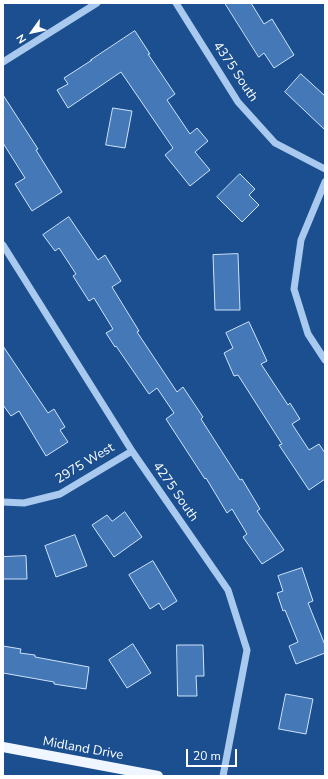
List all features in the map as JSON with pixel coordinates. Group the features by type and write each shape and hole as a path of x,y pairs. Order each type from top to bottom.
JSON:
{"main road":[{"name":"Midland Drive","path":"3,747 158,776"}],"street":[{"path":"3,62 97,3"},
{"name":"4375 South","path":"176,3 238,102 276,143 325,169"},
{"path":"325,182 301,240 294,289 308,334 325,360"},
{"name":"4275 South","path":"3,245 132,451 228,590 247,650 223,776"},
{"name":"2975 West","path":"3,502 24,503 60,494 132,451"}],"building":[{"path":"225,3 251,3 264,24 272,19 294,55 274,68 264,53 259,57"},
{"path":"135,31 150,54 148,54 175,94 167,100 190,134 197,128 208,141 195,152 210,170 190,186 165,155 173,148 121,72 68,108 57,90 68,84 64,78"},
{"path":"301,74 325,96 325,130 285,92"},
{"path":"3,95 38,149 36,150 62,192 32,211 15,184 25,178 3,143"},
{"path":"113,108 132,111 125,148 106,145"},
{"path":"240,174 255,189 249,195 259,205 242,222 217,197"},
{"path":"69,217 98,260 105,255 121,281 112,287 139,331 137,332 177,392 183,387 203,417 201,419 240,480 242,479 260,509 257,511 284,550 262,564 243,537 247,534 232,509 227,513 206,478 205,479 166,419 174,413 157,388 149,394 106,333 113,329 94,298 89,301 73,276 76,274 59,248 55,251 43,235"},
{"path":"238,254 240,310 215,310 213,255"},
{"path":"249,322 267,361 261,364 288,405 290,403 300,419 292,424 309,450 319,444 325,453 325,479 309,490 279,445 282,444 238,375 234,376 224,353 233,348 226,333"},
{"path":"3,346 48,413 54,409 65,427 60,430 68,442 46,456 19,411 11,416 3,405"},
{"path":"125,512 142,537 114,557 92,525 107,515 112,521"},
{"path":"75,535 87,566 56,577 45,546"},
{"path":"26,556 27,579 3,579 3,557"},
{"path":"153,561 177,601 163,610 159,603 150,609 129,575"},
{"path":"302,568 313,601 308,603 325,645 325,653 296,664 289,646 298,642 285,610 283,611 277,593 283,591 278,576"},
{"path":"133,644 151,673 127,688 109,660"},
{"path":"177,645 203,645 204,676 196,676 197,696 178,696"},
{"path":"3,646 21,649 20,653 35,655 35,657 89,667 86,689 3,673"},
{"path":"286,694 313,699 306,734 279,729"}]}
